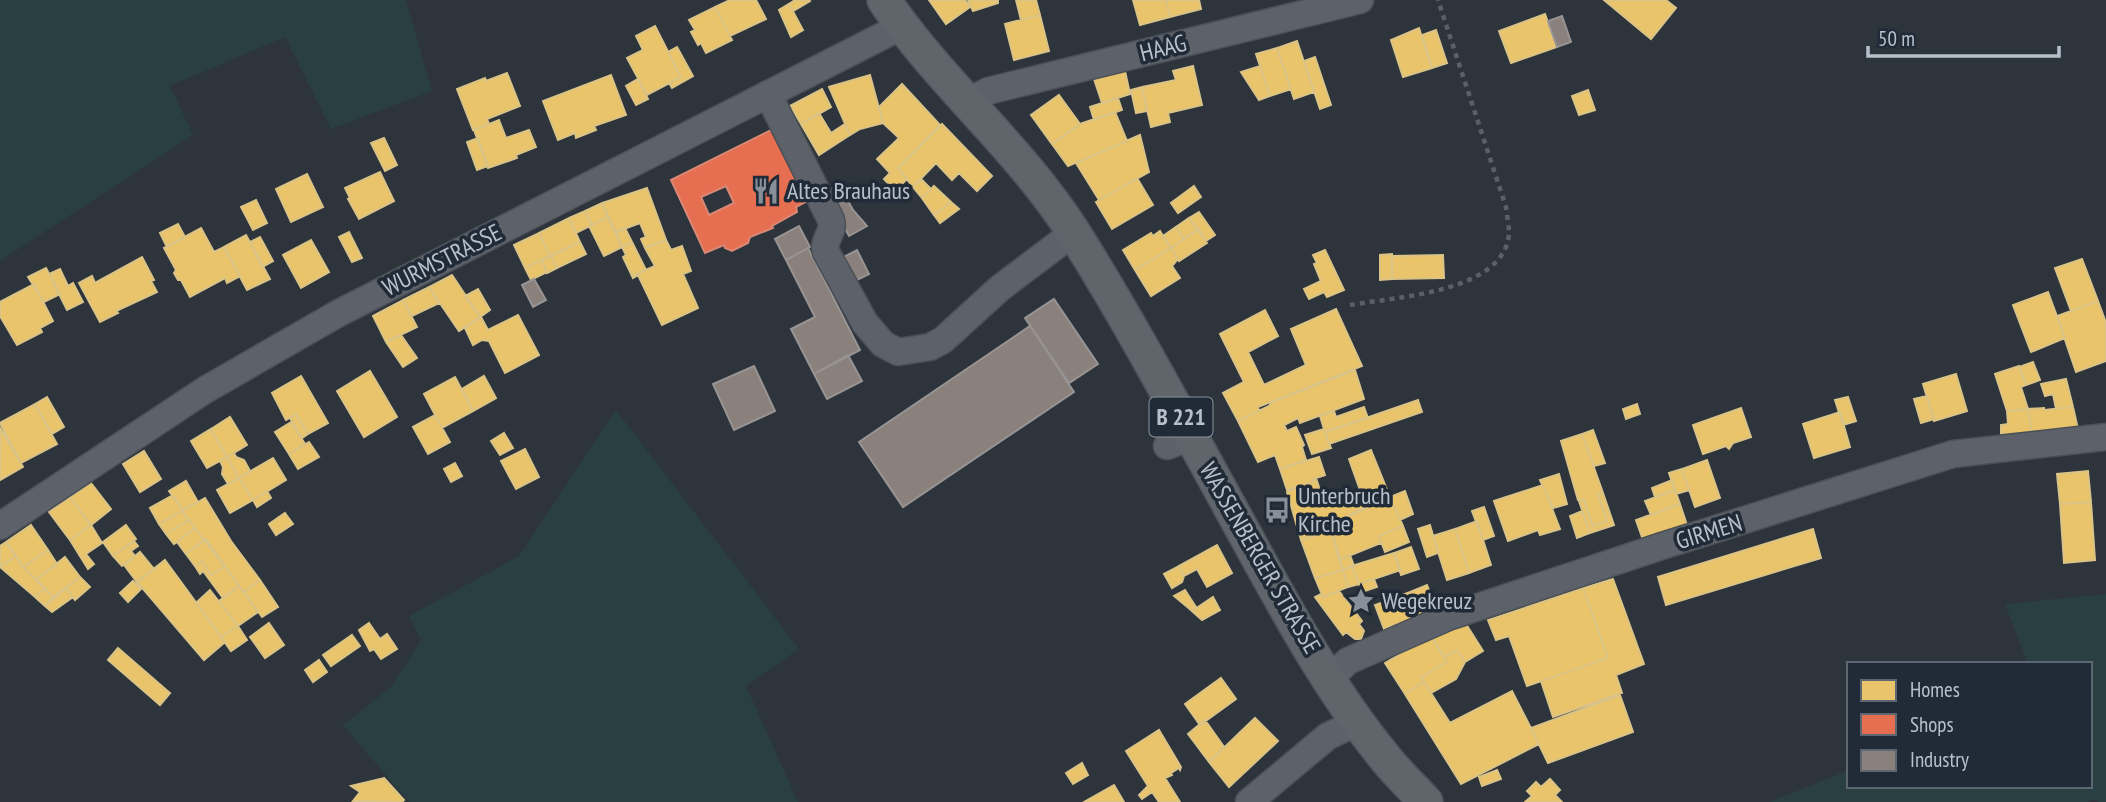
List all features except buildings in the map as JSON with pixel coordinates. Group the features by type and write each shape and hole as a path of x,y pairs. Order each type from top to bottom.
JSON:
{"main road":[{"name":"WASSENBERGER STRASSE","path":"893,13 1021,163 1073,233 1139,342 1179,442 1358,722 1387,760 1426,802"}],"street":[{"name":"HAAG","path":"967,102 988,91 1360,0"},
{"name":"WURMSTRASSE","path":"0,526 205,390 339,313 768,94 893,13"},
{"path":"768,94 831,220 833,229 824,244 826,252 865,323 883,344 898,352 930,347 943,340 1000,288 1073,233"},
{"name":"GIRMEN","path":"1329,679 1348,661 1448,617 1953,454 2106,437"},
{"path":"1249,802 1328,736 1358,722"}],"path":[{"path":"1350,305 1453,287 1480,276 1500,258 1509,236 1506,207 1438,0"}],"green space":[{"path":"0,0 406,0 432,91 331,129 285,37 170,86 193,135 0,261"},
{"path":"616,410 799,649 746,686 798,802 409,802 343,725 391,687 421,640 409,616 519,556"},
{"path":"2106,594 2106,802 2098,802 2097,799 2088,802 1770,802 1847,771 1847,788 2092,788 2092,662 2027,662 2005,604"}],"place":[{"name":"Altes Brauhaus","path":"766,191"},
{"name":"Unterbruch Kirche","path":"1277,510"},
{"name":"Wegekreuz","path":"1361,601"}]}
